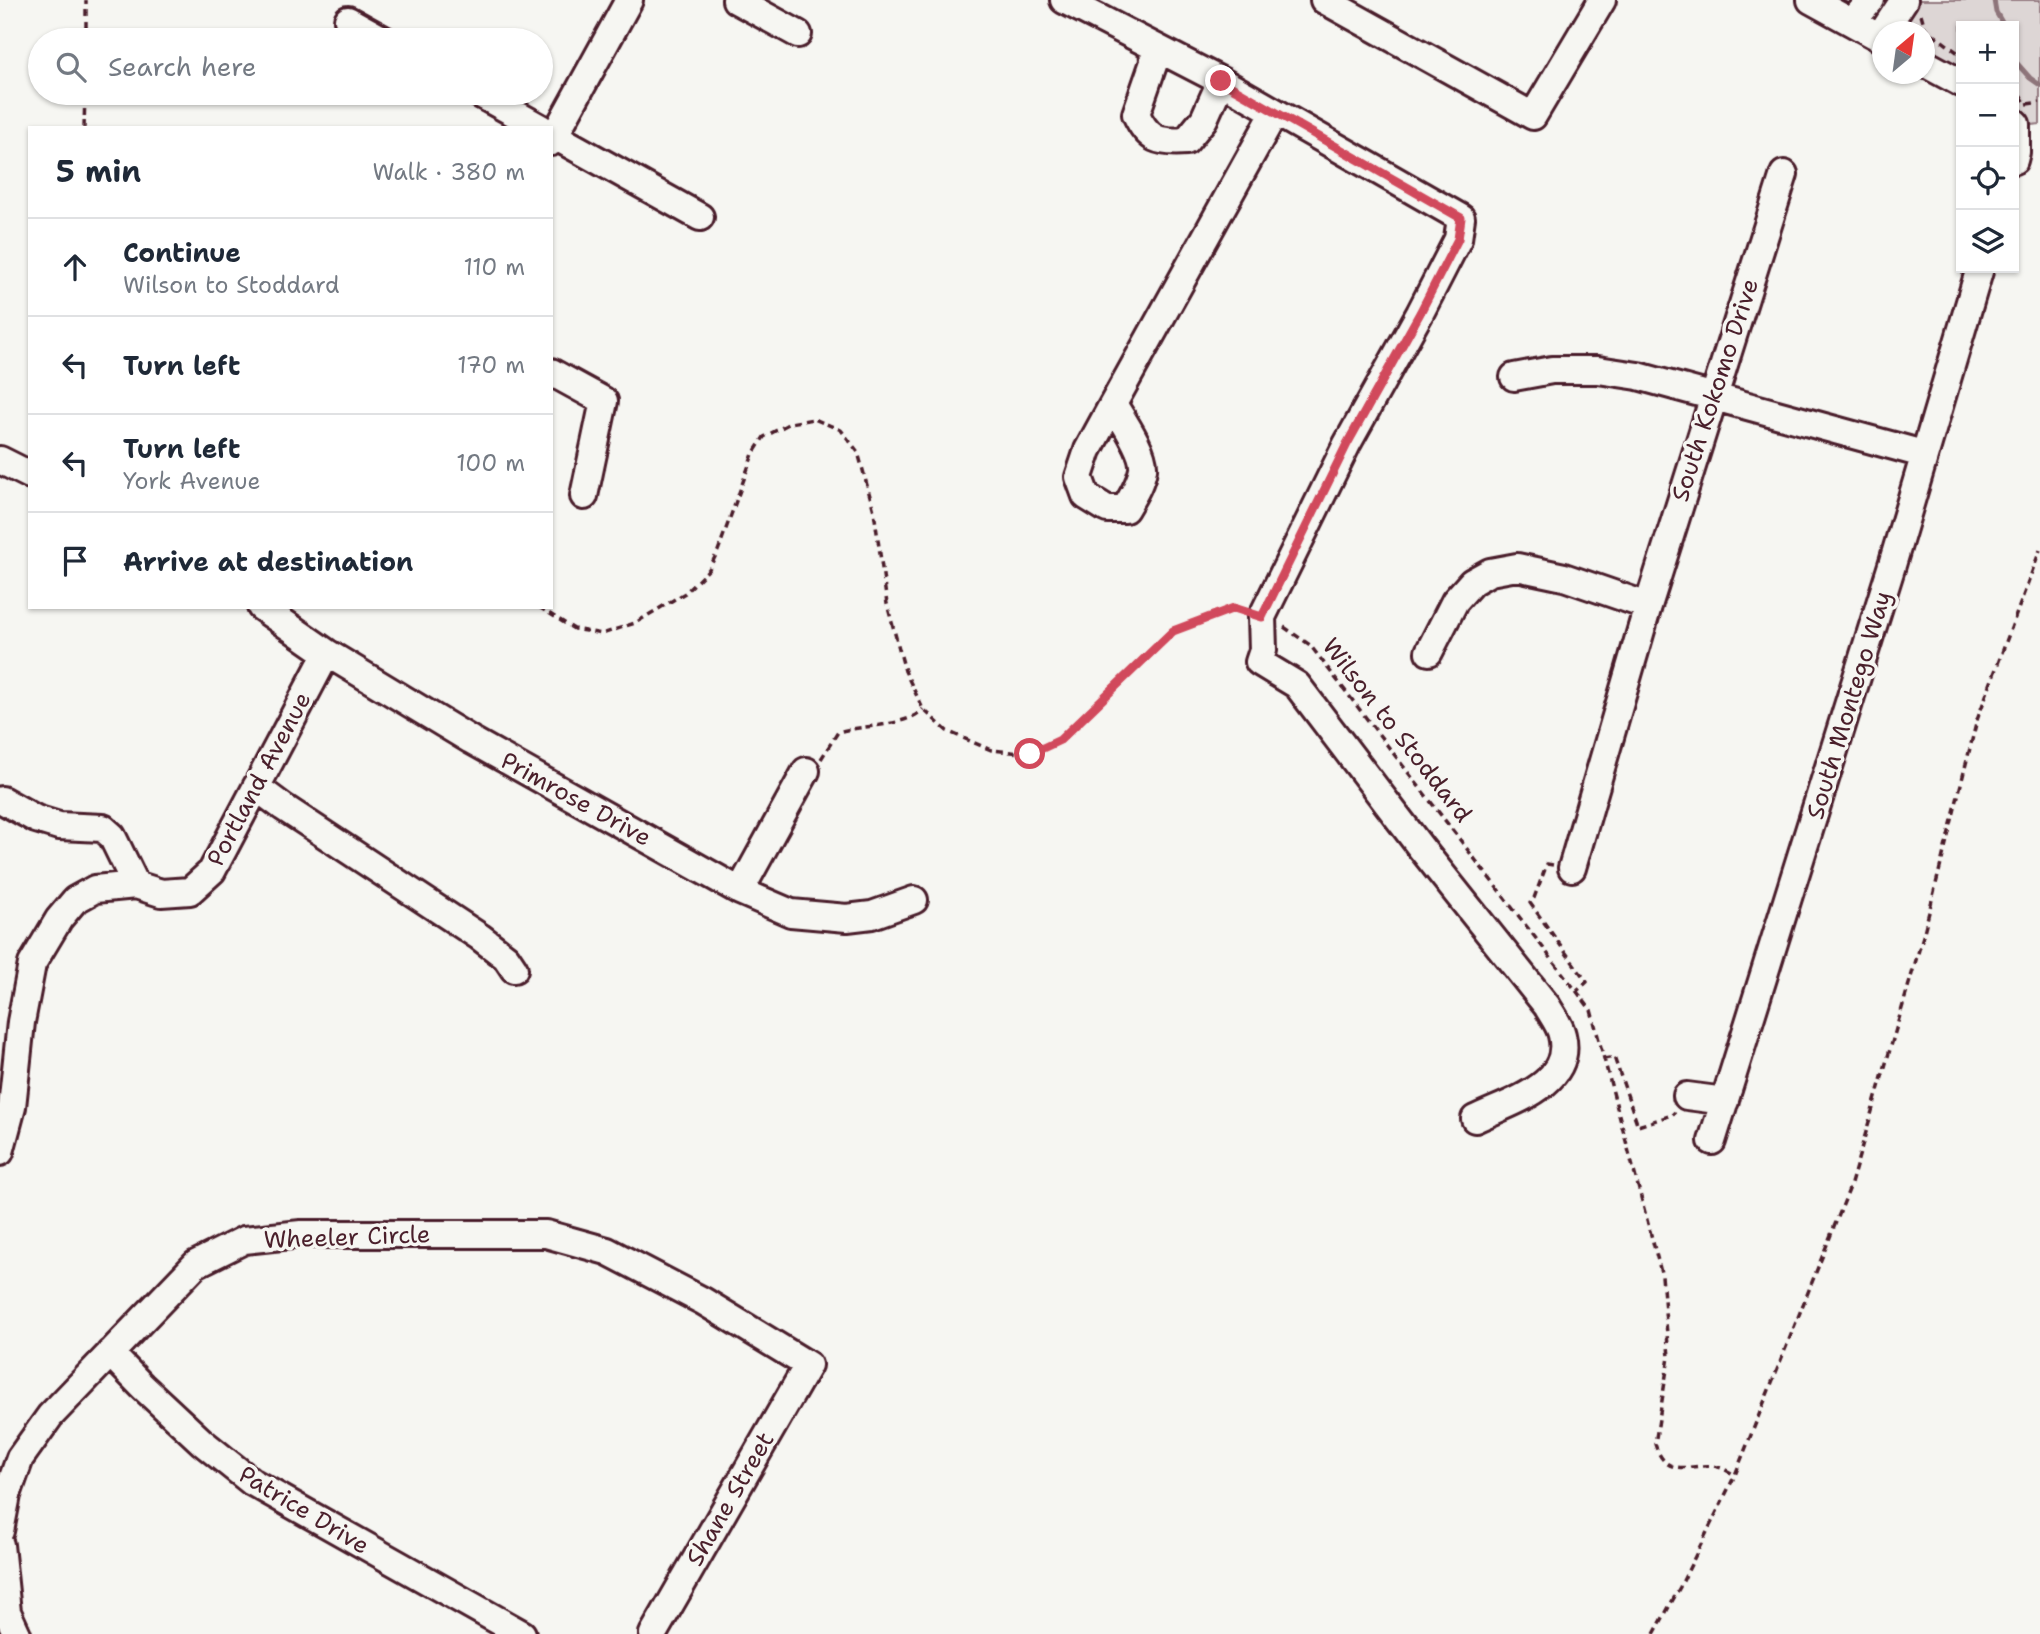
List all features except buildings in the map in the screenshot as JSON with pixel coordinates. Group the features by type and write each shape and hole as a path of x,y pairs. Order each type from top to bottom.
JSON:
{"street":[{"path":"553,128 629,0"},
{"path":"736,0 798,34"},
{"path":"1065,0 1221,81 1461,218 1458,239 1347,444 1262,617 1263,650 1259,662 1297,685 1421,848 1547,1006 1562,1033 1564,1049 1560,1069 1543,1086 1475,1119"},
{"path":"1324,0 1533,116 1602,0"},
{"path":"1811,0 1872,31"},
{"path":"1852,22 1871,0"},
{"path":"1896,21 1914,3"},
{"path":"348,20 362,28"},
{"path":"1153,46 1154,62 1136,114 1145,132 1165,142 1186,141 1204,118 1221,81"},
{"path":"1935,69 1956,80"},
{"path":"498,105 534,126"},
{"path":"1114,404 1275,112"},
{"path":"553,137 700,217"},
{"name":"South Kokomo Drive","path":"1572,868 1648,606 1784,174"},
{"name":"South Montego Way","path":"1712,1141 1892,565 1978,273"},
{"path":"1514,377 1552,370 1598,370 1638,376 1923,454"},
{"path":"553,373 604,401 584,496"},
{"path":"0,460 28,474"},
{"path":"1429,652 1455,601 1472,582 1490,572 1517,567 1529,569 1564,577 1648,606"},
{"name":"Primrose Drive","path":"264,609 327,653 471,740 740,891 791,913 848,918 872,915 914,900"},
{"name":"Portland Avenue","path":"0,1152 12,1107 21,1022 32,964 59,919 75,900 95,889 136,885 161,893 190,891 212,871 327,653"},
{"path":"740,891 806,771"},
{"path":"256,787 480,937 506,957 514,969"},
{"path":"2,800 36,819 59,826 103,828 112,836 136,885"},
{"path":"1687,1096 1725,1101"},
{"name":"Wheeler Circle","path":"0,1531 7,1495 20,1458 50,1416 196,1264 244,1240 301,1234 546,1234 607,1251 703,1301 808,1365"},
{"name":"Patrice Drive","path":"110,1353 202,1442 252,1482 522,1634"},
{"name":"Shane Street","path":"653,1634 808,1365"},
{"path":"0,1545 7,1612 17,1634"}],"path":[{"path":"86,0 86,28"},
{"path":"1914,3 1925,28 1956,51"},
{"path":"84,126 85,105"},
{"name":"Wilson to Stoddard","path":"542,609 574,629 602,634 635,623 685,593 709,569 753,454 764,437 790,423 814,419 841,430 858,452 874,511 887,604 905,671 923,709 947,731 991,750 1030,754 1060,740 1173,631 1234,608 1262,617 1310,645 1591,1010 1662,1276 1669,1357 1655,1444 1658,1455 1669,1464 1684,1469 1717,1466 1735,1475"},
{"path":"1654,1634 1735,1475 1850,1187 1923,936 1977,720 2040,550"},
{"path":"806,771 817,765 838,732 901,721 917,716 923,709"},
{"path":"1572,868 1547,864 1530,903 1587,982 1577,991"},
{"path":"1604,1059 1615,1057 1638,1126 1672,1115 1687,1096"}],"shaded area":[{"path":"1915,0 2040,0 2040,124 2022,126 2019,118 2019,21 1956,21 1956,66 1935,55 1935,21 1904,20"}],"waterway":[{"path":"1994,0 2001,21"},
{"path":"2019,66 2040,85"}],"route":[{"path":"1030,754 1060,740 1173,631 1234,608 1262,617 1347,444 1458,239 1461,218 1221,81"}]}
